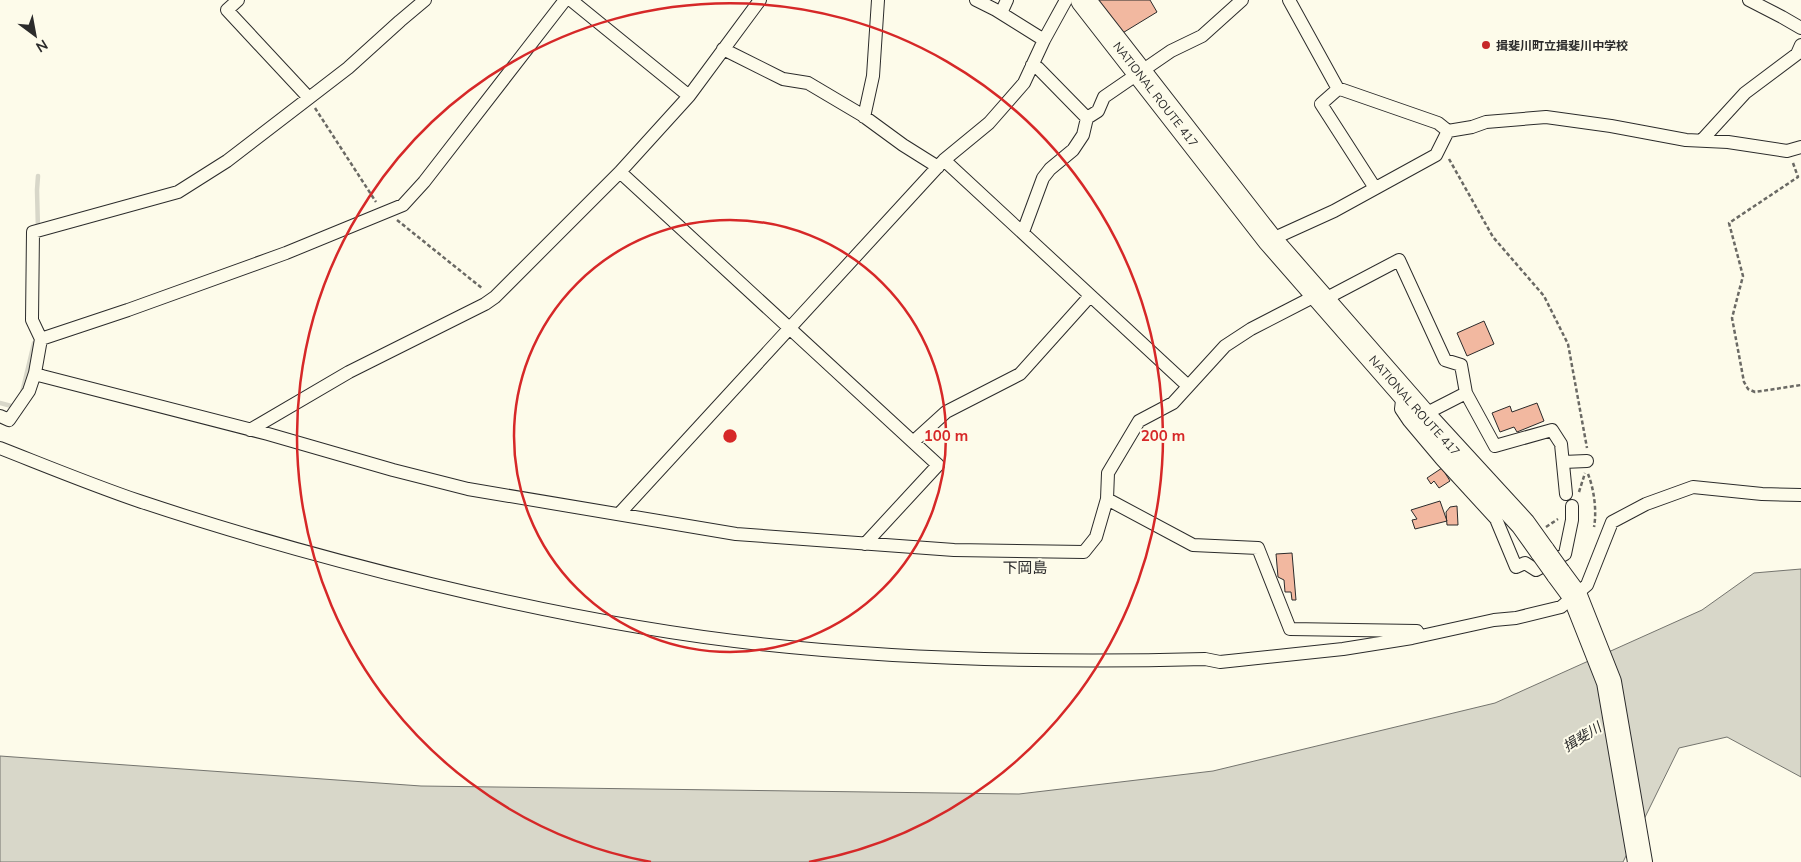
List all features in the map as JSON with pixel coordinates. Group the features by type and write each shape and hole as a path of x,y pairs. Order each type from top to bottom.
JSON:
{"highway":[{"name":"NATIONAL ROUTE 417","path":"1083,0 1270,240 1423,415 1495,492 1538,544 1575,596 1609,682 1640,862"}],"street":[{"path":"238,0 227,10 310,98"},
{"path":"0,416 9,420 29,391 35,373 41,339 32,320 34,232 178,192 226,161 310,98 348,68 400,20 426,0"},
{"path":"41,339 286,253 403,205 424,182 565,0"},
{"path":"571,0 689,96"},
{"path":"250,430 349,372 485,304 495,297 620,172 689,96 760,0"},
{"path":"864,117 873,76 878,0"},
{"path":"976,0 1044,40"},
{"path":"1001,13 1007,0"},
{"path":"619,514 941,163 989,123 1024,83 1044,40 1066,0"},
{"path":"1023,232 1043,178 1050,169 1073,150 1083,134 1087,118 1098,111 1104,96 1171,52 1202,36 1242,0"},
{"path":"1289,0 1338,89 1438,122 1448,131"},
{"path":"1748,0 1801,28"},
{"path":"1702,140 1745,93 1797,54 1801,45"},
{"path":"723,49 783,79 808,83 864,117 903,145 941,163 1023,232 1188,386"},
{"path":"1032,65 1038,68 1087,118"},
{"path":"1338,89 1321,104 1375,188"},
{"path":"1448,131 1472,127 1486,122 1546,117 1611,126 1686,140 1728,142 1786,151 1801,147"},
{"path":"1270,240 1334,211 1436,155 1448,131"},
{"path":"620,172 938,465 865,544"},
{"path":"35,373 468,489 736,534 954,550 1084,552 1096,537 1107,499 1108,473 1139,421 1173,403 1226,346 1251,329 1399,260 1445,360 1461,365 1466,392 1495,446 1552,430 1561,444 1566,494"},
{"path":"913,442 946,412 1020,374 1090,296"},
{"path":"1403,392 1401,409 1441,459 1496,519 1516,567 1525,564 1536,570 1565,554 1572,520 1572,506"},
{"path":"1423,415 1466,392"},
{"path":"0,448 136,500 237,532 334,560 509,603 594,620 758,644 869,653 1024,660 1205,659 1220,662 1343,649 1412,638 1494,620 1516,618 1561,607 1575,596 1587,585 1612,522 1646,504 1693,487 1762,494 1801,494"},
{"path":"1563,462 1586,461"},
{"path":"1107,499 1193,545 1258,548 1290,629 1439,631"}],"path":[{"path":"310,98 312,104 376,202 386,212 495,297"},
{"path":"1439,148 1447,156 1493,237 1544,296 1568,344 1587,452 1586,461"},
{"path":"1786,151 1796,168 1798,176 1729,223 1743,276 1732,318 1744,382 1748,388 1755,392 1801,385"},
{"path":"1538,544 1576,501 1586,468 1592,482 1596,520 1594,529"}],"water":[{"name":"揖斐川","path":"1801,569 1801,777 1727,737 1679,748 1623,862 0,862 0,756 421,786 1019,794 1213,771 1495,703 1702,610 1754,573"}],"building":[{"path":"1093,0 1150,0 1157,12 1116,37"},
{"path":"1484,321 1494,344 1467,356 1457,333"},
{"path":"1537,403 1544,421 1517,432 1514,427 1500,432 1492,413 1510,406 1512,412"},
{"path":"1442,468 1450,481 1439,488 1434,481 1431,484 1427,478"},
{"path":"1440,501 1447,521 1415,529 1412,520 1417,519 1411,510"},
{"path":"1457,506 1458,525 1447,525 1446,512 1450,507"},
{"path":"1292,553 1296,600 1292,600 1291,592 1285,592 1284,580 1278,577 1276,554"}],"waterway":[{"path":"38,176 38,230"},
{"path":"22,393 34,343"},
{"path":"0,403 15,407"}],"place":[{"name":"揖斐川町立揖斐川中学校","path":"1486,45"}],"district":[{"name":"下岡島","path":"1025,567"}]}
